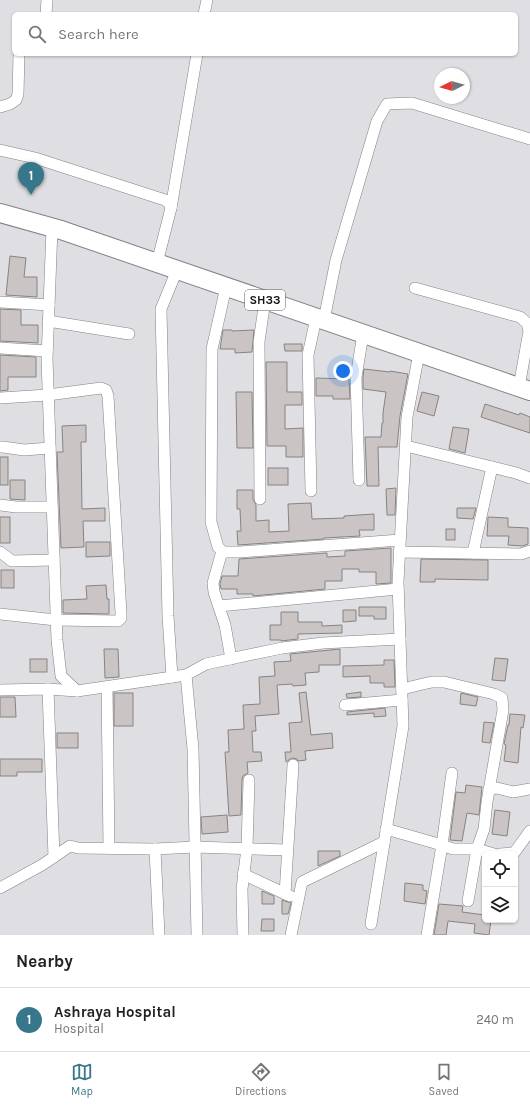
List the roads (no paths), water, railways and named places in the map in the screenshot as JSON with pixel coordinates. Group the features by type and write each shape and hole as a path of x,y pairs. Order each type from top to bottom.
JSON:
{"main road":[{"name":"SH33","path":"0,213 52,228 157,263 524,389"}],"street":[{"path":"46,12 47,0"},
{"path":"204,12 207,0"},
{"path":"0,107 10,104 16,100 18,94 19,56"},
{"path":"157,263 170,208 197,56"},
{"path":"311,491 308,355 320,319 338,252 377,121 388,104 412,104 530,139"},
{"path":"0,150 35,158 165,200 169,203 170,208"},
{"path":"52,228 47,352 57,640 61,676 77,691"},
{"path":"172,677 168,616 161,309 177,270"},
{"path":"226,287 212,349 211,522 218,546 223,552 240,552 400,540"},
{"path":"414,288 520,317 527,323 529,331 524,389"},
{"path":"260,499 259,342 265,300"},
{"path":"0,302 49,305"},
{"path":"48,321 129,334"},
{"path":"359,480 356,377 364,334"},
{"path":"0,348 47,352"},
{"path":"371,924 403,726 398,589 399,552 407,418 419,353"},
{"path":"0,398 101,388 106,390 108,396 121,618 118,621 56,620 0,614"},
{"path":"406,446 530,478"},
{"path":"0,447 24,450 50,448"},
{"path":"473,553 492,467"},
{"path":"0,505 52,508"},
{"path":"222,551 213,583 214,592 225,625 231,659"},
{"path":"399,552 521,554 530,551"},
{"path":"0,552 12,561 54,560"},
{"path":"219,606 398,589"},
{"path":"0,690 48,689 77,691 186,675 206,664 282,648 322,643 400,639"},
{"path":"186,675 193,749 197,935"},
{"path":"345,705 402,695 423,684 432,682 444,682 494,694 502,698 503,710 489,789 484,829 477,850 468,901"},
{"path":"107,687 109,848"},
{"path":"48,689 54,857"},
{"path":"285,894 293,765"},
{"path":"427,935 452,773"},
{"path":"243,935 242,889 247,848 249,780"},
{"path":"489,789 497,788 513,792 530,789"},
{"path":"386,829 453,849 482,851"},
{"path":"516,851 530,832"},
{"path":"291,935 302,882 384,842"},
{"path":"0,888 54,857 70,846 78,848 155,849 195,847 287,850"},
{"path":"155,849 159,935"},
{"path":"244,874 298,900"}],"place":[{"name":"Ashraya Hospital","path":"31,195"}]}
